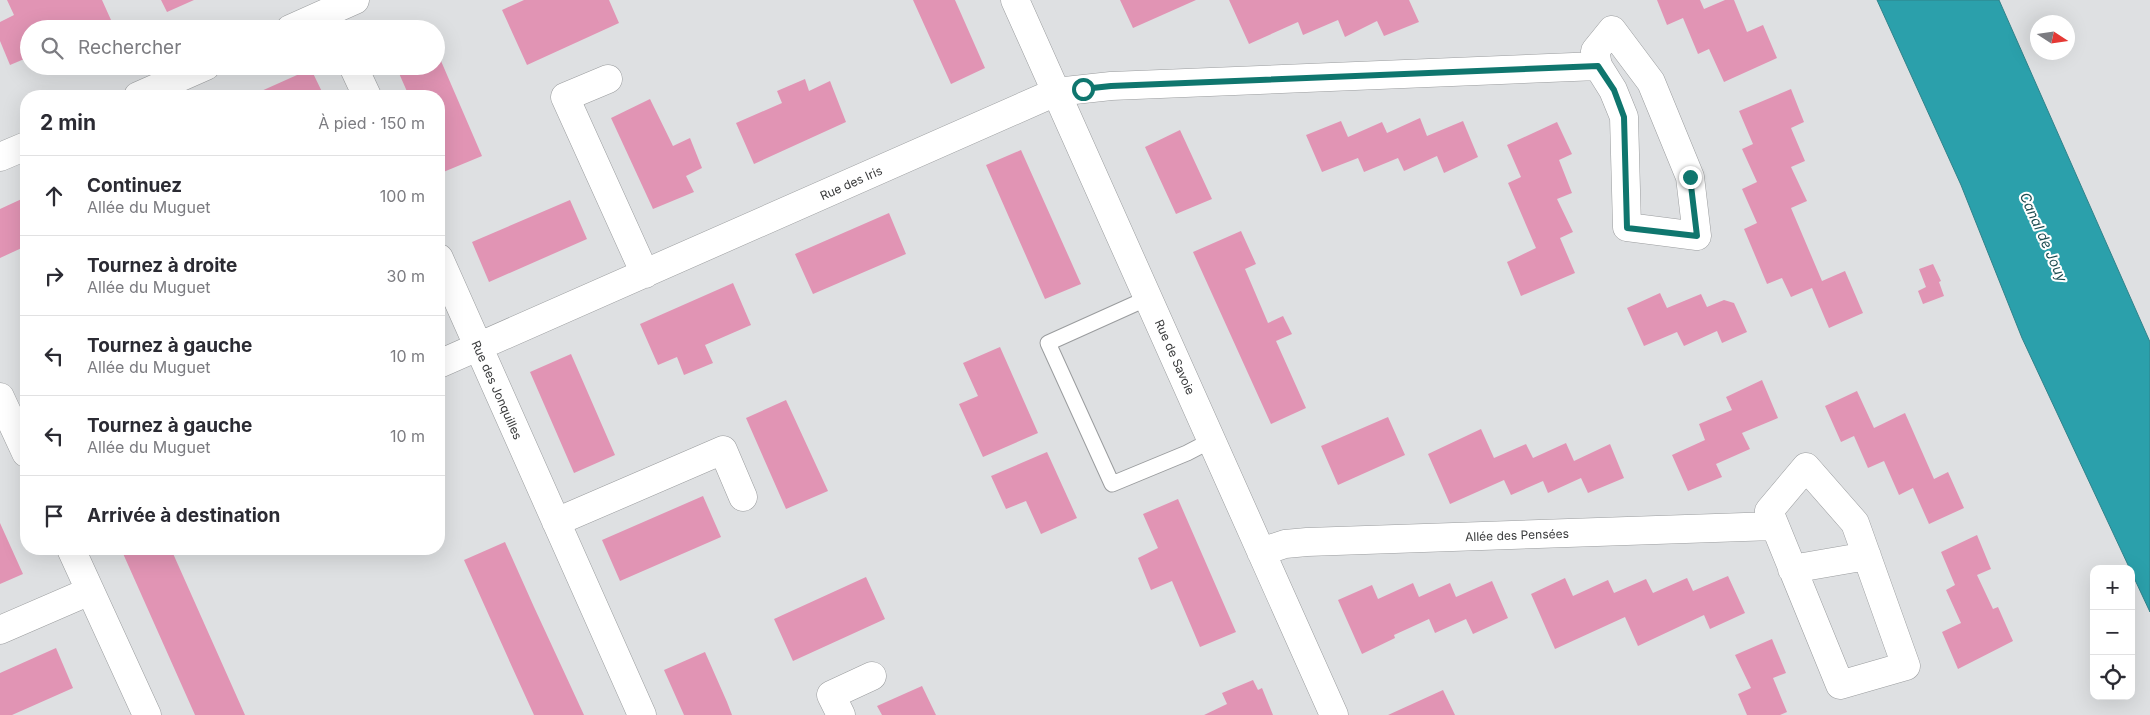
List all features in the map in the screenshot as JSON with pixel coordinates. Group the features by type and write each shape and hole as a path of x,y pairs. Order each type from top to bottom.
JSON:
{"street":[{"path":"333,20 355,0"},
{"name":"Rue de Savoie","path":"1015,0 1334,715"},
{"path":"1612,30 1651,82 1655,91 1690,177 1697,236 1627,228 1624,117 1614,90 1598,66 1595,51 1612,30"},
{"name":"Rue des Iris","path":"445,361 1056,92 1111,86 1598,66"},
{"path":"152,90 186,75"},
{"path":"357,75 364,90"},
{"path":"608,79 564,97 645,274"},
{"path":"0,158 20,149"},
{"name":"Rue des Jonquilles","path":"445,272 642,715"},
{"path":"0,397 20,440"},
{"path":"556,522 723,450 743,497"},
{"path":"1806,467 1855,523 1906,666 1840,685 1774,526 1769,511 1806,467"},
{"name":"Allée des Pensées","path":"1261,552 1285,544 1308,542 1774,526"},
{"path":"74,555 147,715"},
{"path":"1792,569 1866,556"},
{"path":"0,630 90,591"},
{"path":"841,715 832,695 872,676"}],"lane":[{"path":"1148,298 1048,343 1112,484 1187,453 1212,440"}],"water":[{"name":"Canal de Jouy","path":"1877,0 1999,0 2150,342 2150,612 2135,580 2135,565 2128,565 2022,338 1961,185"}],"building":[{"path":"7,0 102,0 111,20 20,20 20,61 10,65 0,41 0,22 14,15"},
{"path":"161,0 194,0 167,12"},
{"path":"524,0 609,0 619,23 527,65 502,10"},
{"path":"913,0 955,0 985,68 951,84"},
{"path":"1120,0 1196,0 1133,28"},
{"path":"1229,0 1409,0 1419,22 1384,36 1377,21 1345,37 1338,20 1303,35 1298,22 1249,44"},
{"path":"1657,0 1700,0 1704,9 1725,0 1734,0 1747,32 1763,25 1777,58 1724,82 1709,49 1698,54 1683,18 1667,25"},
{"path":"445,70 482,156 445,171 445,90 406,90 400,75 445,75"},
{"path":"297,75 314,75 321,90 263,90"},
{"path":"805,79 809,91 830,81 846,122 754,164 736,123 782,103 777,91"},
{"path":"1791,89 1804,122 1791,128 1805,161 1791,167 1807,201 1791,208 1822,281 1845,271 1863,313 1829,328 1812,288 1791,297 1782,278 1767,284 1744,229 1757,223 1742,189 1757,182 1742,149 1753,144 1739,111"},
{"path":"650,99 673,146 690,138 702,168 686,176 694,192 653,209 611,118"},
{"path":"1420,118 1427,136 1463,121 1478,157 1444,173 1437,156 1404,171 1398,158 1364,172 1358,158 1322,172 1306,135 1341,121 1348,137 1382,122 1387,133"},
{"path":"1557,122 1572,154 1559,160 1572,193 1557,199 1573,232 1560,238 1575,273 1521,296 1507,262 1536,248 1508,183 1521,177 1507,145"},
{"path":"1180,130 1212,199 1176,214 1145,147"},
{"path":"1021,150 1081,284 1045,299 986,165"},
{"path":"20,200 20,249 0,258 0,209"},
{"path":"570,200 587,239 489,282 472,242"},
{"path":"889,213 906,254 813,294 795,254"},
{"path":"1241,231 1256,264 1245,269 1268,323 1283,316 1292,334 1276,341 1306,408 1271,424 1193,252"},
{"path":"1933,264 1941,281 1939,282 1944,296 1923,304 1918,291 1926,287 1919,269"},
{"path":"733,283 751,325 705,345 713,363 684,375 677,357 658,365 640,324"},
{"path":"1660,293 1667,308 1701,294 1707,307 1724,300 1734,303 1747,332 1722,343 1717,331 1684,346 1677,332 1644,346 1627,308"},
{"path":"1000,347 1038,433 983,457 959,404 978,396 963,363"},
{"path":"571,354 615,455 574,473 530,372"},
{"path":"1762,380 1778,418 1742,433 1750,449 1716,464 1722,477 1688,491 1672,455 1705,440 1699,424 1732,410 1726,397"},
{"path":"1857,391 1874,428 1905,413 1934,479 1948,472 1964,508 1929,524 1913,488 1899,495 1884,461 1868,468 1854,436 1841,442 1825,406"},
{"path":"786,400 828,491 786,509 746,418"},
{"path":"1388,417 1405,455 1338,485 1321,446"},
{"path":"1481,429 1494,458 1526,444 1533,458 1566,443 1574,461 1610,444 1624,478 1588,493 1581,478 1548,493 1543,481 1511,495 1504,480 1450,504 1428,454"},
{"path":"1047,452 1077,518 1041,534 1026,501 1006,509 991,476"},
{"path":"703,496 721,537 620,581 602,540"},
{"path":"1178,499 1236,632 1200,647 1172,581 1151,590 1138,558 1158,548 1143,514"},
{"path":"0,523 23,574 0,584"},
{"path":"1977,535 1991,569 1977,575 1993,609 1998,607 2013,641 1958,669 1942,632 1961,623 1946,590 1955,585 1941,552"},
{"path":"505,542 584,715 534,715 464,560"},
{"path":"124,555 174,555 245,715 195,715"},
{"path":"1728,576 1745,613 1710,629 1704,615 1638,646 1625,617 1555,649 1531,594 1565,578 1573,596 1608,580 1614,593 1646,579 1653,593 1687,578 1693,591"},
{"path":"866,577 885,619 793,661 774,619"},
{"path":"1492,581 1508,618 1473,634 1466,619 1435,633 1429,619 1394,635 1395,638 1362,654 1338,600 1372,585 1378,599 1413,583 1419,597 1450,583 1456,597"},
{"path":"1772,639 1786,673 1773,678 1787,712 1780,715 1747,715 1738,694 1751,688 1735,655"},
{"path":"56,648 73,688 12,715 0,715 0,673"},
{"path":"705,652 732,715 684,715 664,670"},
{"path":"1253,680 1258,690 1262,688 1273,715 1204,715 1227,704 1222,693"},
{"path":"922,686 936,715 882,715 877,706"},
{"path":"1443,690 1455,715 1388,715"}],"route":[{"path":"1083,89 1111,86 1598,66 1614,90 1624,117 1627,228 1697,236 1690,177"}]}
